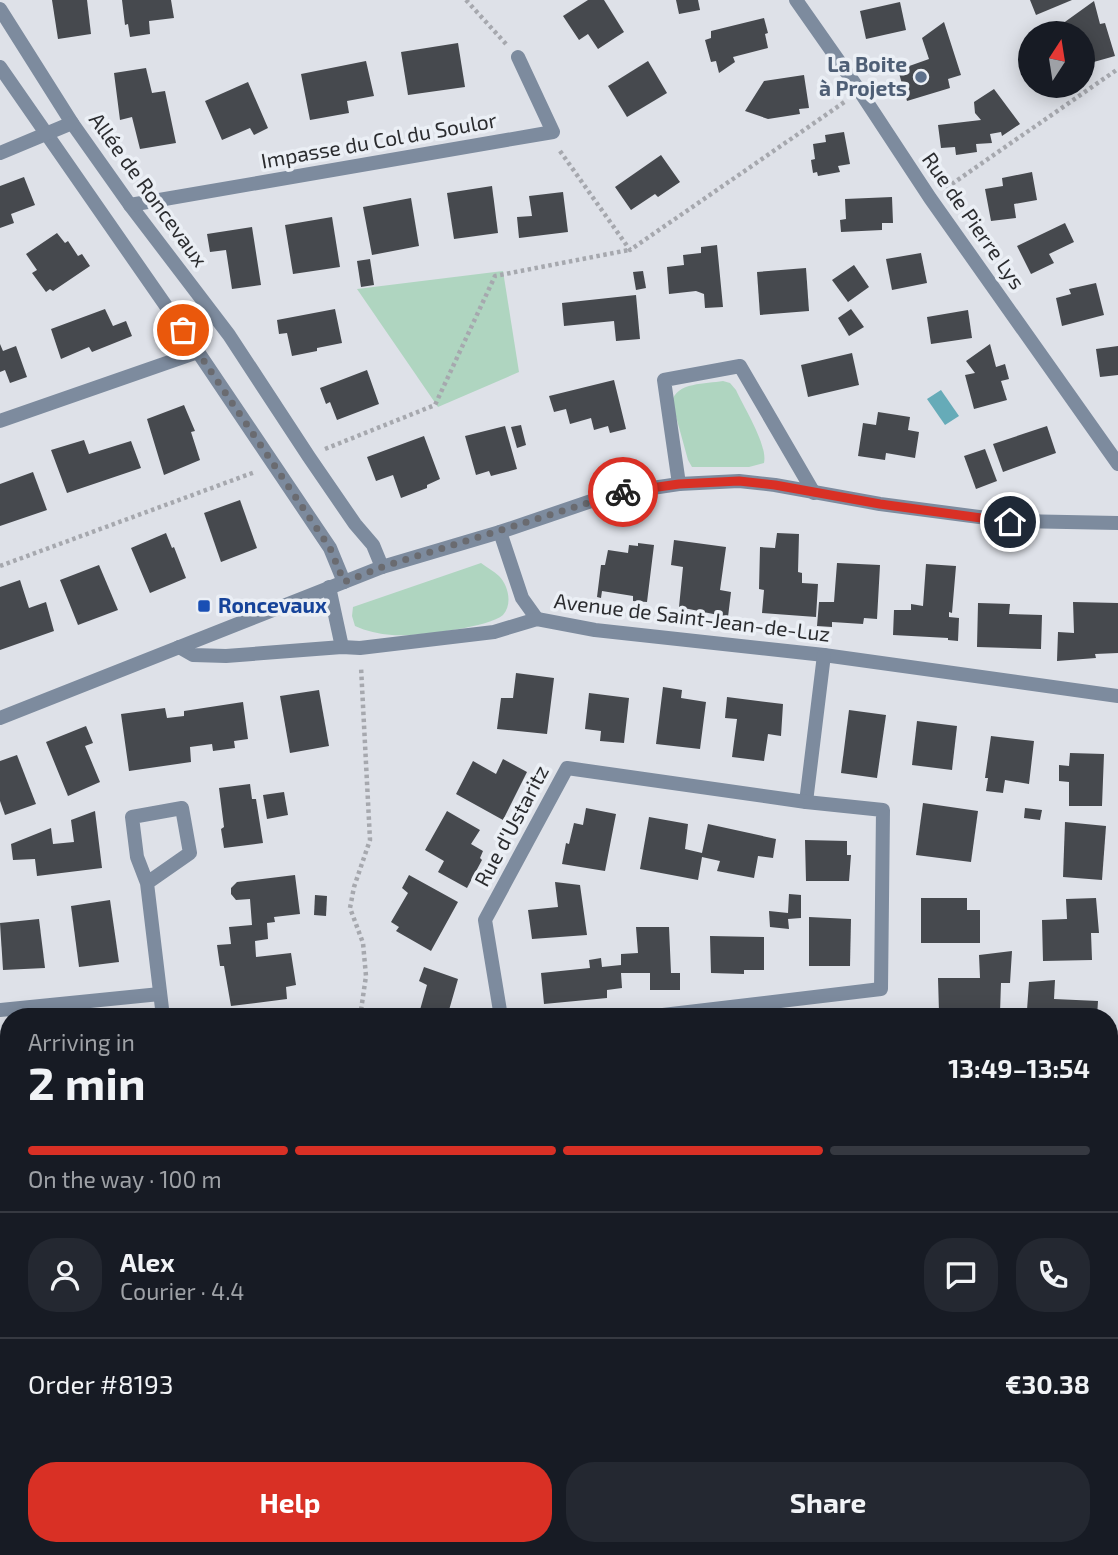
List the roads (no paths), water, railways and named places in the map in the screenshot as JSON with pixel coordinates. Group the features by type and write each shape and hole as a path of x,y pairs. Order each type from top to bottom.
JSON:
{"street":[{"name":"Rue de Pierre Lys","path":"796,0 930,198 1118,464"},
{"name":"Allée de Roncevaux","path":"0,9 72,123 130,205 229,335 309,457 355,524 373,545 382,567"},
{"name":"Impasse du Col du Soulor","path":"130,205 553,132 518,57"},
{"path":"0,67 330,548 344,582"},
{"path":"0,153 72,123"},
{"path":"0,421 198,352"},
{"path":"679,484 664,380 740,366 814,493"},
{"path":"0,718 382,567 500,532 612,494 679,484 739,481 1010,522 1118,523"},
{"path":"500,532 522,598 537,619"},
{"path":"329,587 342,647"},
{"name":"Avenue de Saint-Jean-de-Luz","path":"179,647 194,655 226,656 360,648 494,632 537,619 595,630 824,655 1118,696"},
{"path":"806,802 824,655"},
{"name":"Rue d'Ustaritz","path":"500,1008 485,920 567,768 806,802 883,810 881,989 722,1008"},
{"path":"147,883 190,853 182,808 132,817 137,857 147,883 162,1008"},
{"path":"20,1008 160,994"}],"water":[{"path":"941,390 959,416 945,425 927,399"}],"place":[{"name":"La Boite à Projets","path":"921,77"},
{"name":"Roncevaux","path":"204,606"}]}
